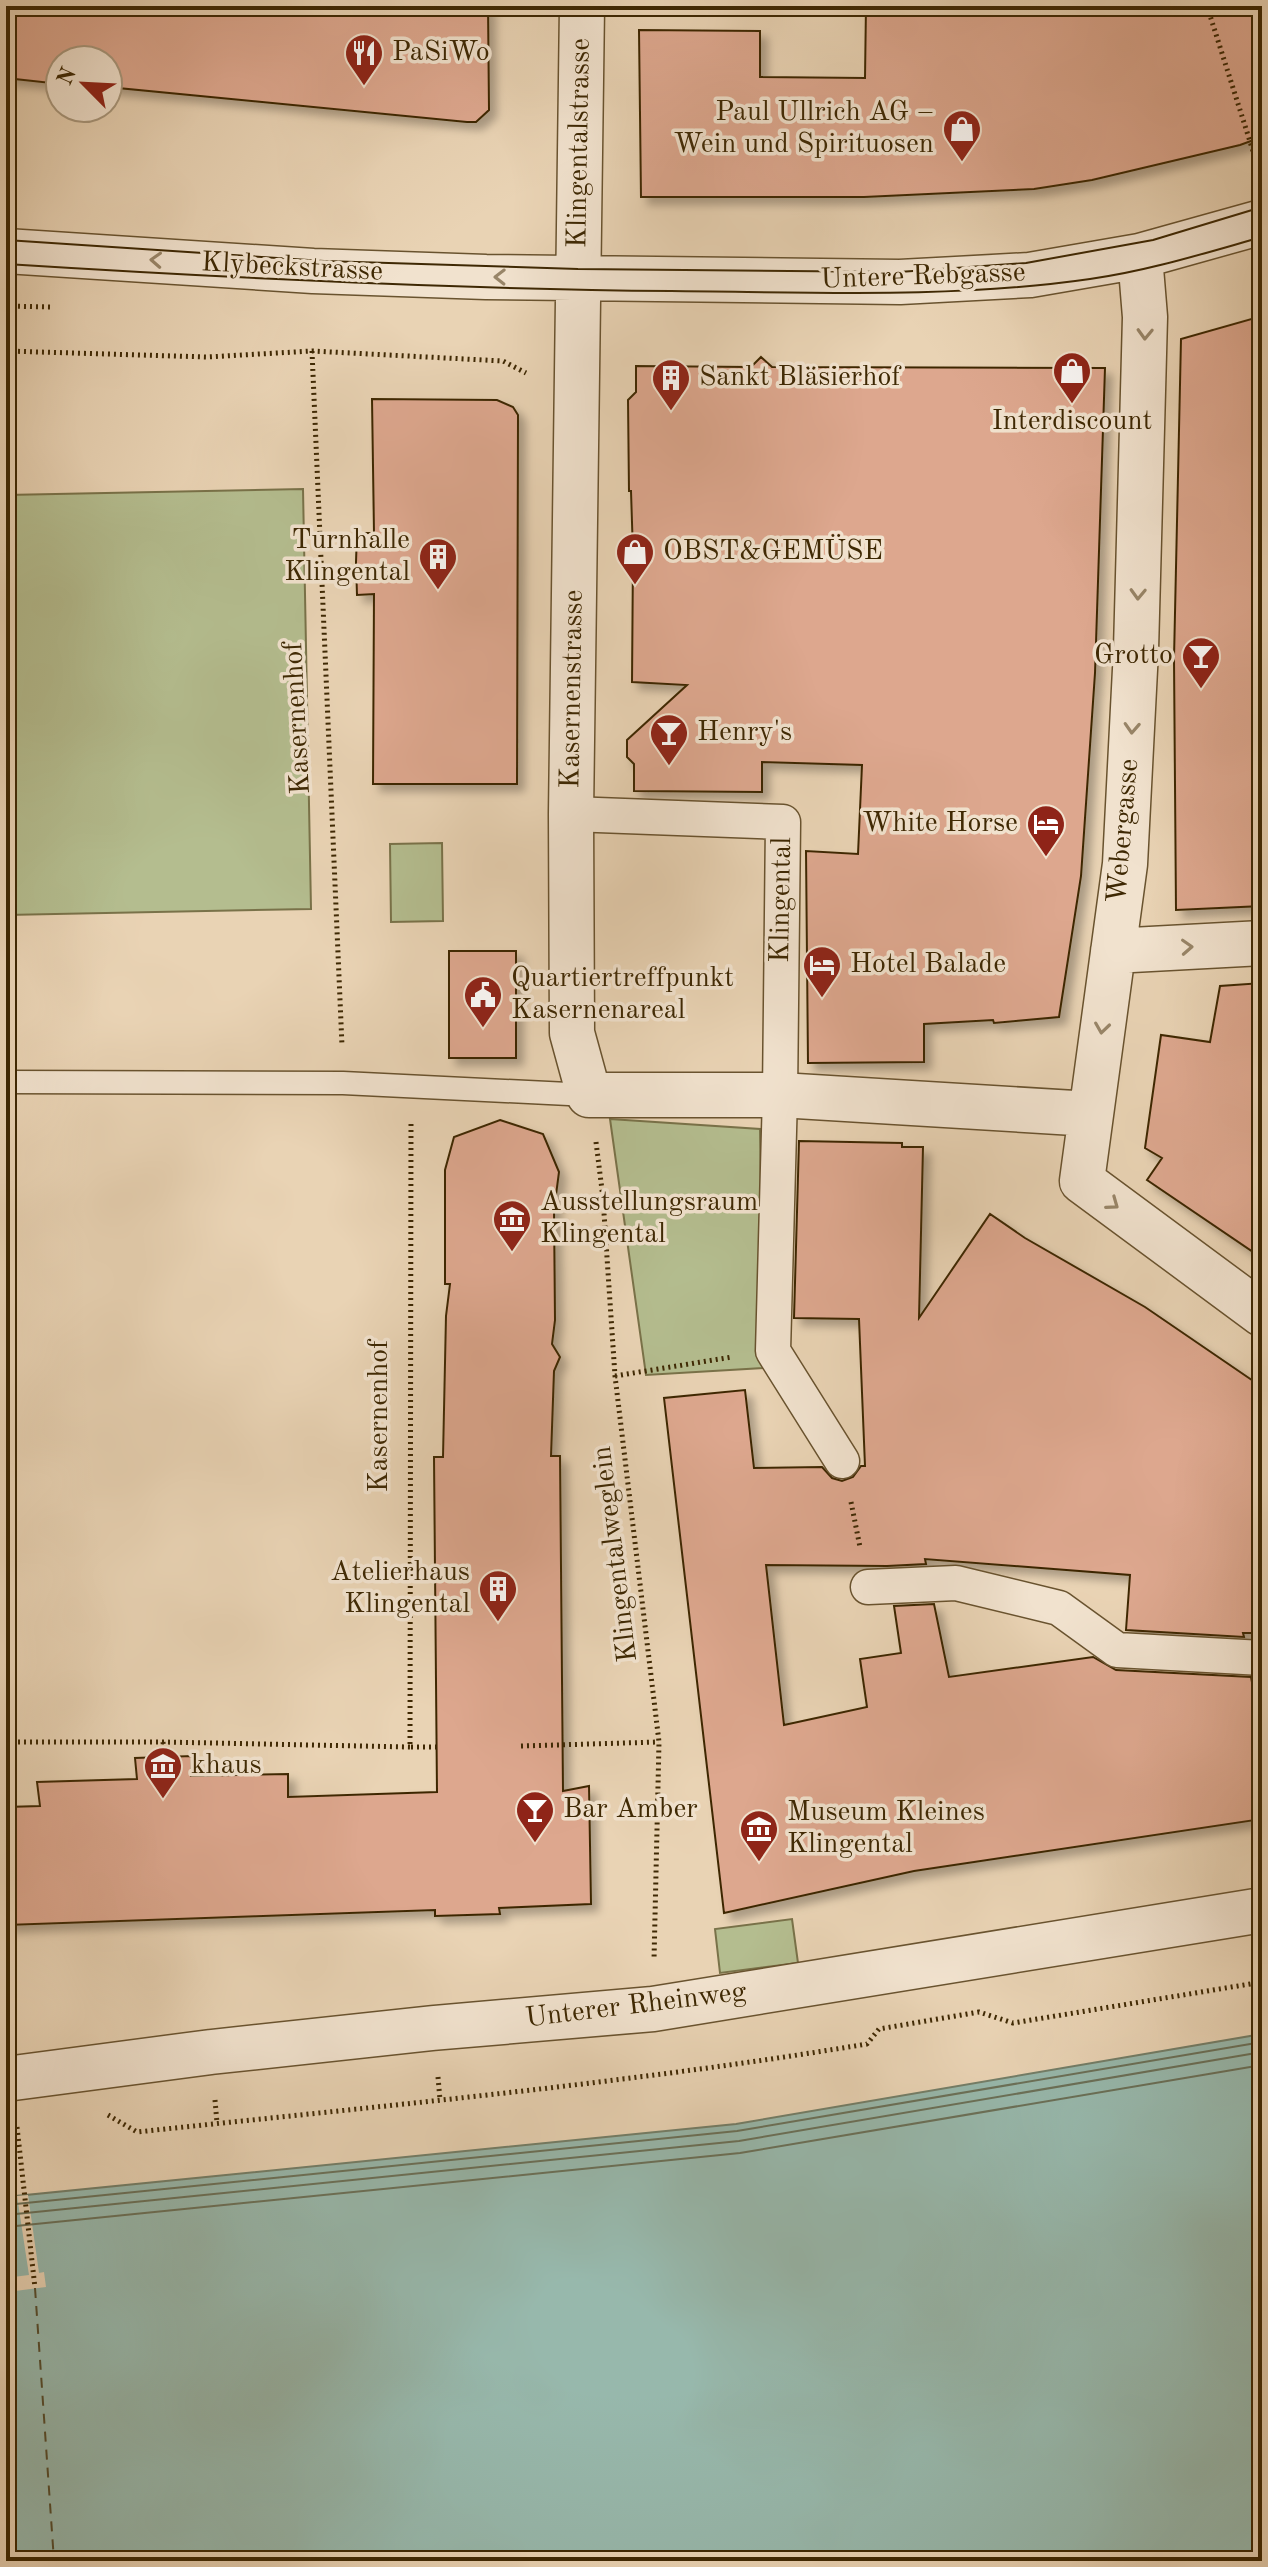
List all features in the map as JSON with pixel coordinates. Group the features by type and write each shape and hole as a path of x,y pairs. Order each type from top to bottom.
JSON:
{"street":[{"name":"Klingentalstrasse","path":"578,279 582,6"},
{"name":"Untere Rebgasse","path":"578,279 900,282 1030,275 1140,256 1262,222"},
{"name":"Klybeckstrasse","path":"6,251 313,271 578,279"},
{"name":"Webergasse","path":"1140,256 1145,317 1136,650 1125,864 1082,1181 1262,1314"},
{"name":"Kasernenstrasse","path":"578,279 571,814 572,1033 589,1095"},
{"name":"Klingental","path":"571,814 783,822 773,1351"},
{"path":"1113,951 1262,943"},
{"path":"589,1095 780,1095 1091,1114"},
{"path":"773,1351 842,1461"},
{"path":"868,1587 956,1583 1059,1608 1117,1650 1262,1658"},
{"name":"Unterer Rheinweg","path":"6,2079 401,2031 653,2009 1262,1910"}],"lane":[{"path":"6,1082 343,1083 589,1095"}],"path":[{"path":"1207,6 1262,179"},
{"path":"6,351 207,357 312,351 503,361 540,381 577,389"},
{"name":"Kasernenhof","path":"312,351 343,1083"},
{"name":"Kasernenhof","path":"410,1747 411,1085"},
{"name":"Klingentalweglein","path":"589,1095 603,1198 615,1376 659,1742 653,2009"},
{"path":"578,1197 603,1198"},
{"path":"615,1376 773,1351"},
{"path":"842,1461 868,1587"},
{"path":"6,1742 438,1747"},
{"path":"163,1742 165,1761"},
{"path":"521,1746 659,1742"},
{"path":"217,2123 741,2065 867,2044 879,2029 979,2012 1013,2023 1262,1982"},
{"path":"17,2125 35,2288"}],"green space":[{"path":"303,489 311,909 6,915 6,495"},
{"path":"442,843 443,921 391,922 390,844"},
{"path":"610,1119 760,1129 763,1368 646,1375"},
{"path":"792,1919 798,1963 720,1973 715,1929"}],"water":[{"path":"1262,2034 1262,2561 6,2561 6,2197 736,2124"}],"pier":[{"path":"28,2195 39,2273 44,2272 46,2287 15,2291 13,2277 29,2275 17,2196"}],"building":[{"path":"6,6 488,6 489,110 476,122 124,89 124,44 44,44 44,82 6,78"},
{"path":"866,6 1262,6 1262,137 1092,180 1034,189 864,197 641,197 639,30 760,31 760,77 865,78"},
{"path":"1262,316 1262,906 1176,910 1174,659 1181,339"},
{"path":"761,357 772,367 1105,368 1095,673 1081,876 1059,1017 994,1023 993,1020 924,1024 924,1062 808,1063 806,851 858,854 862,765 762,762 762,792 634,791 634,764 627,757 627,740 687,685 632,682 633,554 628,400 636,392 636,366 751,367"},
{"name":"Turnhalle Klingental","path":"372,399 497,400 513,407 518,415 517,784 373,784 374,594 357,595 356,562 357,533 374,533"},
{"name":"Quartiertreffpunkt Kasernenareal","path":"449,951 516,951 516,1058 449,1058"},
{"path":"1262,983 1262,1258 1147,1180 1162,1158 1145,1148 1161,1035 1210,1042 1220,986"},
{"path":"500,1120 543,1134 559,1172 554,1210 555,1320 552,1344 560,1357 554,1371 551,1456 560,1456 563,1791 589,1786 591,1904 499,1908 500,1914 435,1916 435,1910 6,1925 6,1807 40,1806 37,1782 137,1779 135,1758 192,1756 191,1776 288,1774 288,1797 437,1792 434,1457 443,1457 446,1316 450,1284 445,1284 445,1170 454,1137"},
{"path":"799,1141 902,1143 902,1147 923,1147 919,1318 990,1214 1025,1238 1145,1307 1262,1387 1262,1633 1243,1633 1244,1637 1126,1630 1130,1575 925,1559 926,1564 887,1566 766,1565 784,1725 867,1707 860,1659 901,1653 894,1606 934,1604 949,1677 1093,1657 1116,1670 1251,1677 1262,1735 1262,1819 914,1871 724,1913 664,1398 745,1390 754,1468 822,1467 832,1478 842,1481 853,1477 861,1466 865,1466 859,1319 794,1318"}],"ferry route":[{"path":"35,2288 54,2561"}],"tram line":[{"path":"6,240 324,261 578,269 899,272 1026,263 1153,240 1262,207"},
{"path":"6,264 505,288 933,292 1112,276 1262,237"}],"place":[{"name":"PaSiWo","path":"364,87"},
{"name":"Paul Ullrich AG – Wein und Spirituosen","path":"962,163"},
{"name":"Interdiscount","path":"1072,405"},
{"name":"Sankt Bläsierhof","path":"671,412"},
{"name":"OBST&GEMÜSE","path":"635,586"},
{"name":"Turnhalle Klingental","path":"438,591"},
{"name":"Grotto","path":"1201,690"},
{"name":"Henry's","path":"669,767"},
{"name":"White Horse","path":"1046,858"},
{"name":"Hotel Balade","path":"822,999"},
{"name":"Quartiertreffpunkt Kasernenareal","path":"483,1029"},
{"name":"Ausstellungsraum Klingental","path":"512,1253"},
{"name":"Atelierhaus Klingental","path":"498,1623"},
{"name":"khaus","path":"163,1800"},
{"name":"Bar Amber","path":"535,1844"},
{"name":"Museum Kleines Klingental","path":"759,1863"}]}
